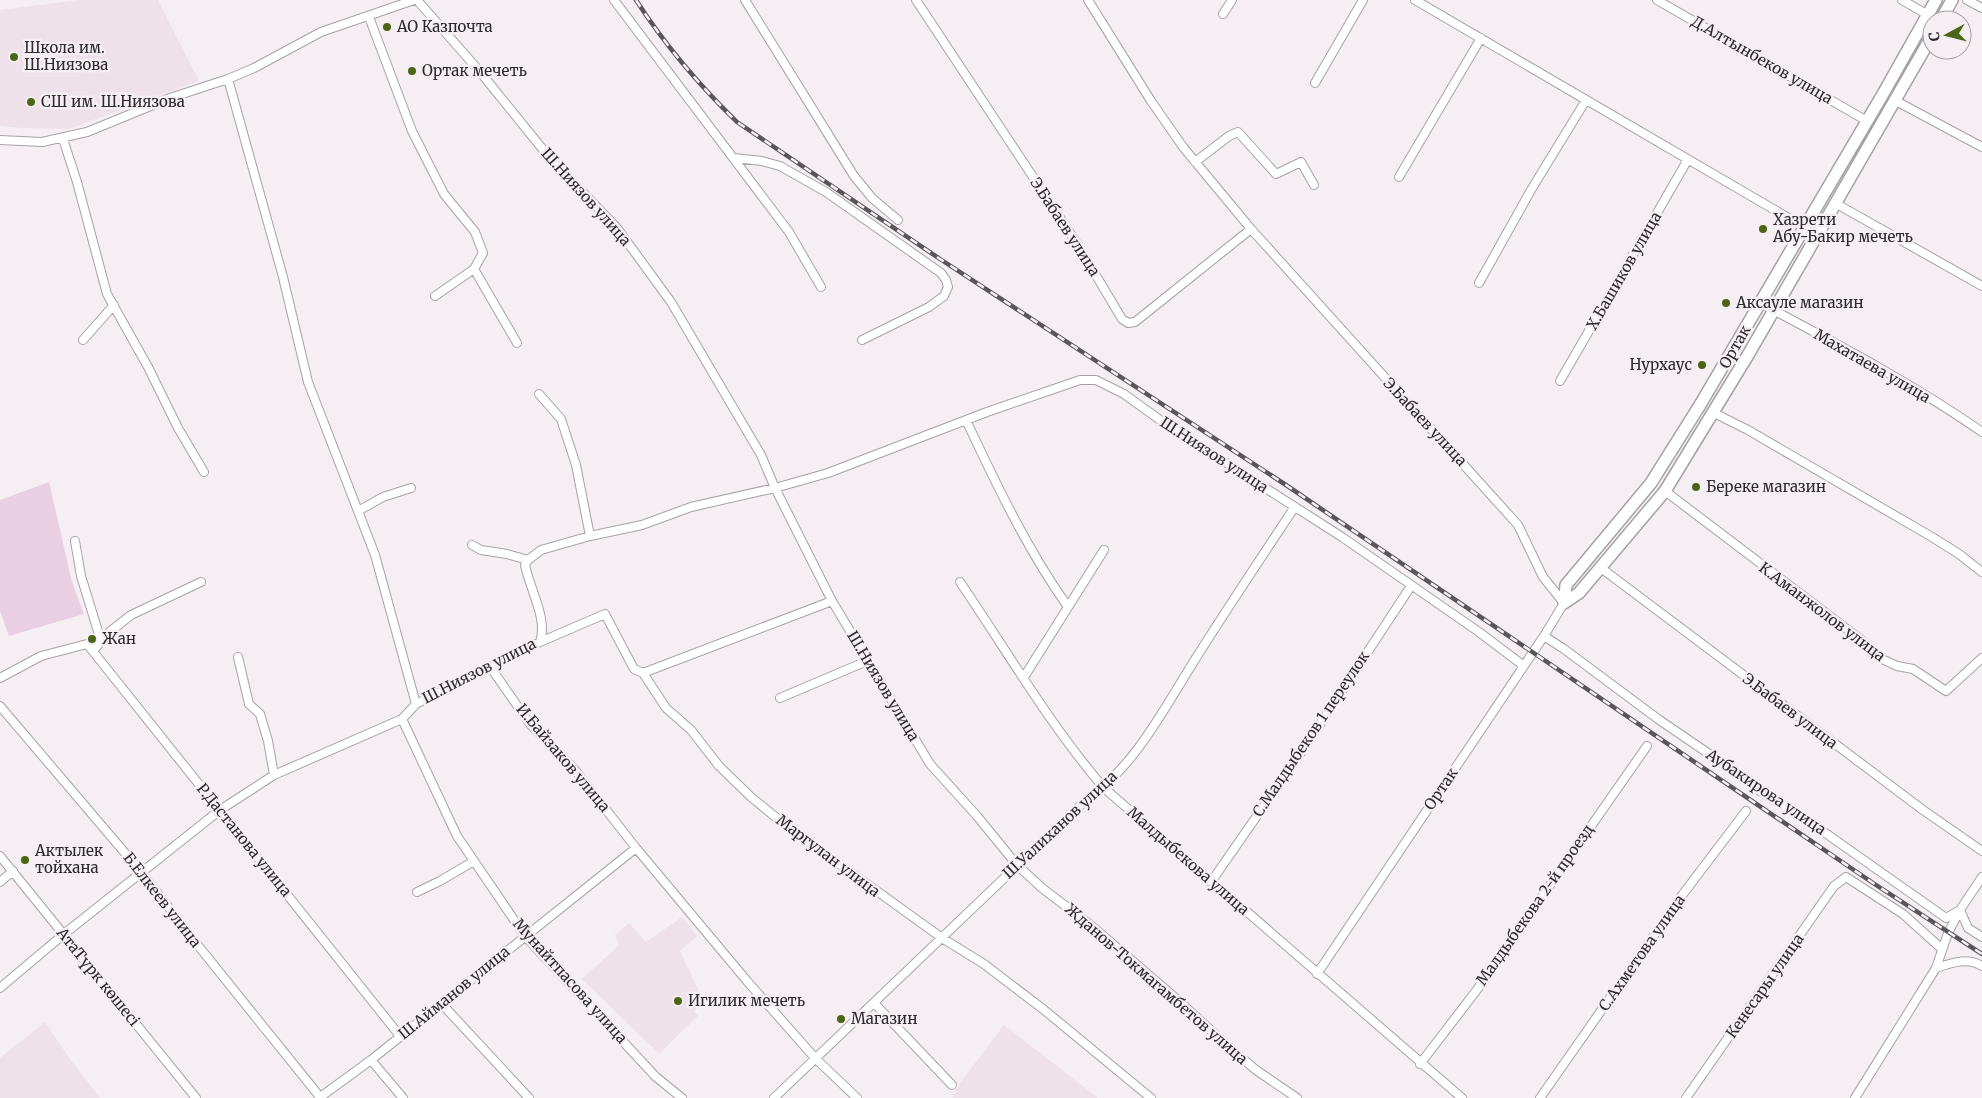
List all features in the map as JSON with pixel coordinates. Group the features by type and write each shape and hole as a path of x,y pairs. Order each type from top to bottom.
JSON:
{"street":[{"name":"Ш.Ниязов улица","path":"0,140 42,142 63,139 87,132 199,87 228,79 254,68 312,36 416,0 481,73 549,157 617,228 671,302 761,455 775,488 832,601 930,764 977,816 1017,866"},
{"path":"614,0 789,232 821,286"},
{"path":"745,0 854,176 872,198 898,220"},
{"name":"Э.Бабаев улица","path":"916,0 1076,242 1122,319 1128,323 1135,322 1252,229"},
{"name":"Э.Бабаев улица","path":"1088,0 1151,101 1195,162 1252,229 1518,525 1543,577 1564,603"},
{"path":"1223,14 1232,0"},
{"path":"1315,83 1363,0"},
{"path":"1415,0 1804,227"},
{"name":"Д.Алтынбеков улица","path":"1657,0 1867,121"},
{"path":"1902,0 1922,12"},
{"path":"1967,0 1982,8"},
{"path":"370,17 412,132 444,194 475,232 483,253 474,269 436,296"},
{"name":"Ортак","path":"1564,603 1566,585 1651,483 1733,352 1922,25"},
{"path":"1399,177 1481,38"},
{"name":"Ортак","path":"1317,974 1544,636 1564,603 1579,592 1601,568 1665,491 1714,413 1922,54"},
{"name":"Ш.Ниязов улица","path":"228,79 283,277 308,382 375,555 416,704 540,642 544,632 542,617 530,586 525,566 528,560 541,550 590,536 642,525 691,507 775,488 828,472 966,420 1080,380 1096,380 1124,394 1167,425 1342,538 1479,632 1524,666"},
{"path":"1479,283 1586,100"},
{"path":"1896,101 1982,147"},
{"path":"1195,162 1238,132 1276,174 1301,162 1314,185"},
{"path":"63,139 77,182 107,294 148,366 178,428 204,472"},
{"path":"734,158 762,161 780,166 826,192 941,273 946,280 948,287 944,296 928,307 862,340"},
{"name":"Х.Башиков улица","path":"1560,381 1688,160"},
{"path":"1835,203 1982,286"},
{"path":"474,269 517,343"},
{"name":"Махатаева улица","path":"1760,303 1903,382 1982,432"},
{"path":"83,340 114,305"},
{"path":"539,394 561,420 576,465 590,536"},
{"path":"1714,413 1748,430 1932,537 1959,554 1982,572"},
{"path":"966,420 1028,544 1068,607"},
{"path":"358,511 383,497 411,488"},
{"name":"К.Аманжолов улица","path":"1665,491 1860,639 1882,659 1897,666 1913,669 1946,691 1982,658"},
{"name":"Ш.Уалиханов улица","path":"774,1098 1088,798 1104,788 1116,776 1146,735 1294,508"},
{"path":"75,541 81,576 101,641"},
{"path":"472,545 481,550 528,560"},
{"path":"1024,677 1104,550"},
{"name":"Э.Бабаев улица","path":"1601,568 1908,799 1982,851"},
{"path":"93,651 107,634 131,615 201,582"},
{"name":"Малдыбекова улица","path":"960,582 1059,731 1104,788 1420,1064 1462,1098"},
{"name":"С.Малдыбеков 1 переулок","path":"1211,882 1411,586"},
{"path":"643,673 832,601"},
{"name":"Маргулан улица","path":"540,642 606,614 634,669 643,673 666,708 691,730 719,766 751,796 784,824 942,938 984,964 1043,1009 1151,1098"},
{"name":"Аубакирова улица","path":"1544,636 1564,648 1658,719 1760,791 1814,825 1946,918 1960,910"},
{"name":"Р.Дастанова улица","path":"0,678 41,656 87,644 400,1036"},
{"path":"238,657 249,704 260,714 268,740 274,775"},
{"path":"780,698 867,661"},
{"name":"И.Байзаков улица","path":"491,668 530,724 575,770 636,848 747,981 815,1058 857,1098"},
{"path":"0,988 64,934 220,810 274,775 402,719 416,704"},
{"name":"Б.Елкеев улица","path":"0,706 142,873 320,1097"},
{"name":"Мунайтпасова улица","path":"402,719 457,836 525,936 656,1077 682,1098"},
{"name":"Малдыбекова 2-й проезд","path":"1420,1064 1476,991 1577,843 1647,746"},
{"name":"С.Ахметова улица","path":"1540,1098 1680,898 1746,811"},
{"name":"Ш.Айманов улица","path":"320,1097 371,1060 636,848"},
{"name":"АтаТүрк көшесі","path":"0,856 196,1098"},
{"path":"417,892 474,861"},
{"name":"Жданов-Токмагамбетов улица","path":"1017,866 1042,888 1094,927 1256,1070 1297,1098"},
{"path":"0,882 13,871"},
{"name":"Кенесары улица","path":"1686,1098 1834,886 1846,877 1903,914 1942,949"},
{"path":"1856,1098 1936,968 1942,949 1960,910 1982,877"},
{"path":"1960,910 1968,928 1982,936"},
{"path":"1936,968 1955,961 1975,962 1982,966"},
{"path":"441,1003 529,1098"},
{"path":"874,1003 952,1085"},
{"path":"371,1060 403,1098"}],"shaded area":[{"path":"79,0 158,0 199,81 69,129 0,126 0,10"},
{"path":"49,482 72,582 84,614 9,636 0,611 0,500"},
{"path":"682,917 697,936 680,951 704,1002 694,1011 698,1016 659,1054 582,979 619,945 615,935 629,923 646,942"},
{"path":"45,1022 100,1098 0,1098 0,1058"},
{"path":"1004,1025 1098,1098 952,1098 960,1083"}],"railway":[{"path":"636,0 683,64 737,122 940,259 1286,485 1873,883 1982,954"}],"place":[{"name":"АО Казпочта","path":"387,27"},
{"name":"Школа им. Ш.Ниязова","path":"14,57"},
{"name":"Ортак мечеть","path":"412,71"},
{"name":"СШ им. Ш.Ниязова","path":"31,102"},
{"name":"Хазрети Абу-Бакир мечеть","path":"1763,229"},
{"name":"Аксауле магазин","path":"1726,303"},
{"name":"Нурхаус","path":"1702,365"},
{"name":"Береке магазин","path":"1696,487"},
{"name":"Жан","path":"92,639"},
{"name":"Актылек тойхана","path":"25,860"},
{"name":"Игилик мечеть","path":"678,1001"},
{"name":"Магазин","path":"841,1019"}]}
